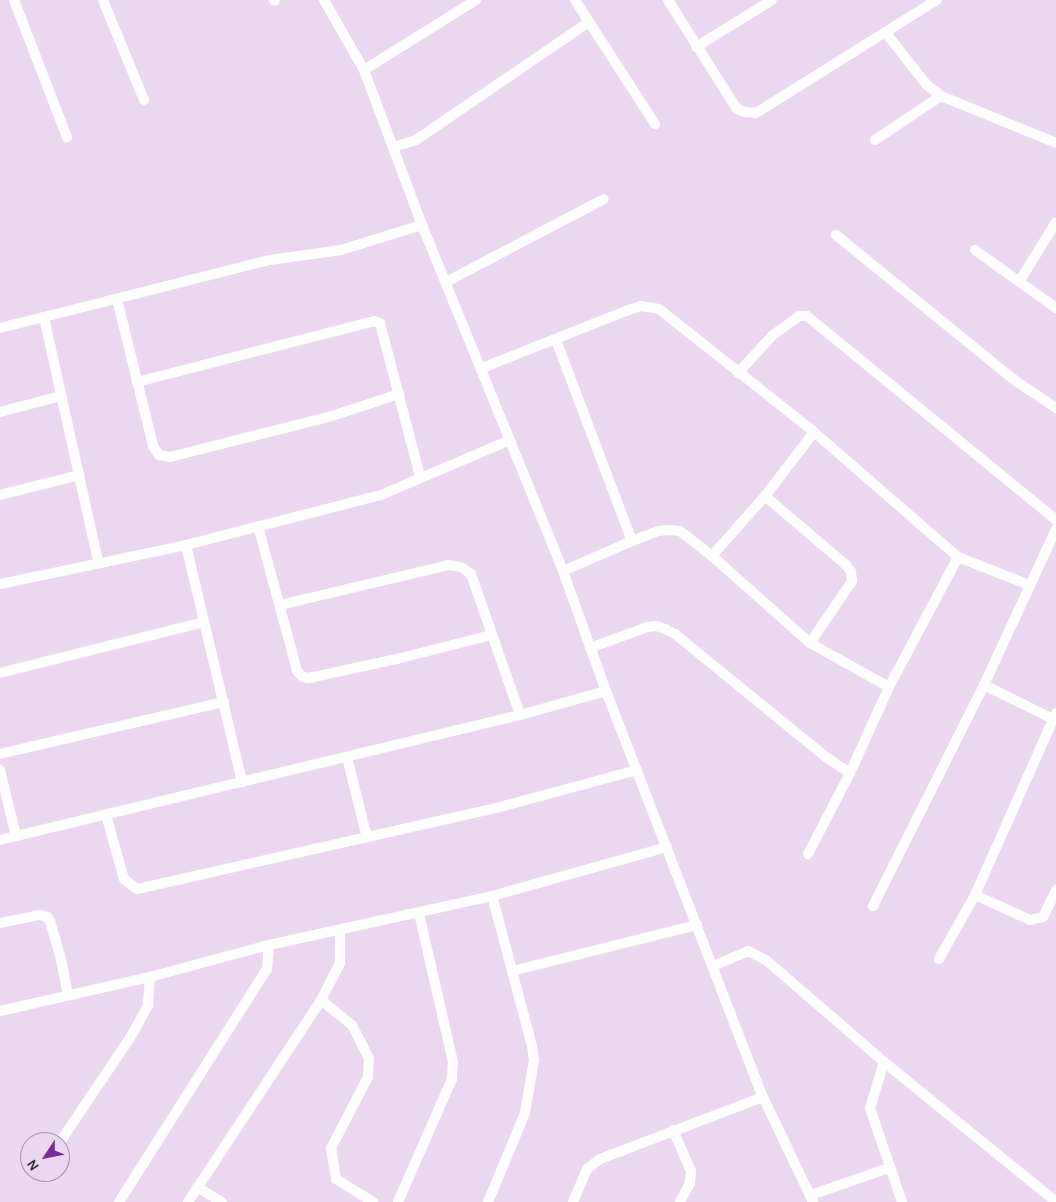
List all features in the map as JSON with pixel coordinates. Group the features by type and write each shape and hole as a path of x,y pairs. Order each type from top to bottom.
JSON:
{"street":[{"path":"14,0 67,137"},
{"path":"104,0 144,100"},
{"path":"324,0 364,70 422,225 482,368 563,571 606,691 763,1097 812,1199 890,1168"},
{"path":"364,70 476,0"},
{"path":"576,0 655,124"},
{"path":"668,0 696,47 737,108 745,112 756,113 937,0"},
{"path":"696,47 772,0"},
{"path":"394,147 416,140 589,22"},
{"path":"886,33 926,84 941,96 1056,142"},
{"path":"875,140 941,96"},
{"path":"446,282 604,199"},
{"path":"1019,282 1056,222"},
{"path":"0,328 270,260 341,250 422,225"},
{"path":"836,235 1013,379 1056,408"},
{"path":"976,250 1056,308"},
{"path":"117,299 152,446 159,455 170,457 332,416 399,394"},
{"path":"482,368 626,311 641,306 659,309 814,432 958,557 1029,585"},
{"path":"738,373 773,334 799,316 807,316 1056,520"},
{"path":"44,317 98,561"},
{"path":"137,382 374,321 380,323 384,330 420,477"},
{"path":"556,340 632,541"},
{"path":"0,412 61,396"},
{"path":"712,556 765,496 814,432"},
{"path":"0,584 98,561 186,545 381,495 510,440"},
{"path":"0,495 80,476"},
{"path":"765,496 846,565 851,572 852,581 810,643"},
{"path":"258,526 297,671 303,677 309,678 491,635"},
{"path":"873,906 984,685 1056,529"},
{"path":"563,571 658,531 680,532 712,556 810,643 889,688"},
{"path":"186,545 242,782"},
{"path":"808,854 850,773 889,688 958,557"},
{"path":"280,605 449,565 461,567 470,574 520,715"},
{"path":"0,673 204,622"},
{"path":"590,648 647,627 657,626 665,629 675,634 826,757 850,773"},
{"path":"938,959 975,894 1054,716 984,685"},
{"path":"0,840 520,715 606,691"},
{"path":"0,754 224,702"},
{"path":"347,757 367,838"},
{"path":"0,770 16,836"},
{"path":"106,815 124,879 137,888 500,807 637,770"},
{"path":"0,1011 68,994 150,977 269,945 492,896 667,847"},
{"path":"975,894 1030,920 1043,917 1056,890"},
{"path":"488,1202 524,1113 534,1060 532,1046 492,896"},
{"path":"398,1202 452,1079 453,1062 420,913"},
{"path":"0,923 40,914 47,917 50,921 61,959 68,994"},
{"path":"512,971 697,925"},
{"path":"188,1202 321,1000 340,963 340,930"},
{"path":"119,1202 267,969 269,945"},
{"path":"713,966 748,951 766,960 884,1062 1056,1202"},
{"path":"67,1132 130,1038 148,1005 150,977"},
{"path":"321,1000 352,1025 369,1058 368,1077 331,1148 336,1179 373,1202"},
{"path":"884,1062 870,1108 902,1202"},
{"path":"573,1202 587,1170 592,1164 607,1155 763,1097"},
{"path":"673,1130 691,1171 690,1183 680,1202"},
{"path":"197,1187 222,1202"}]}
